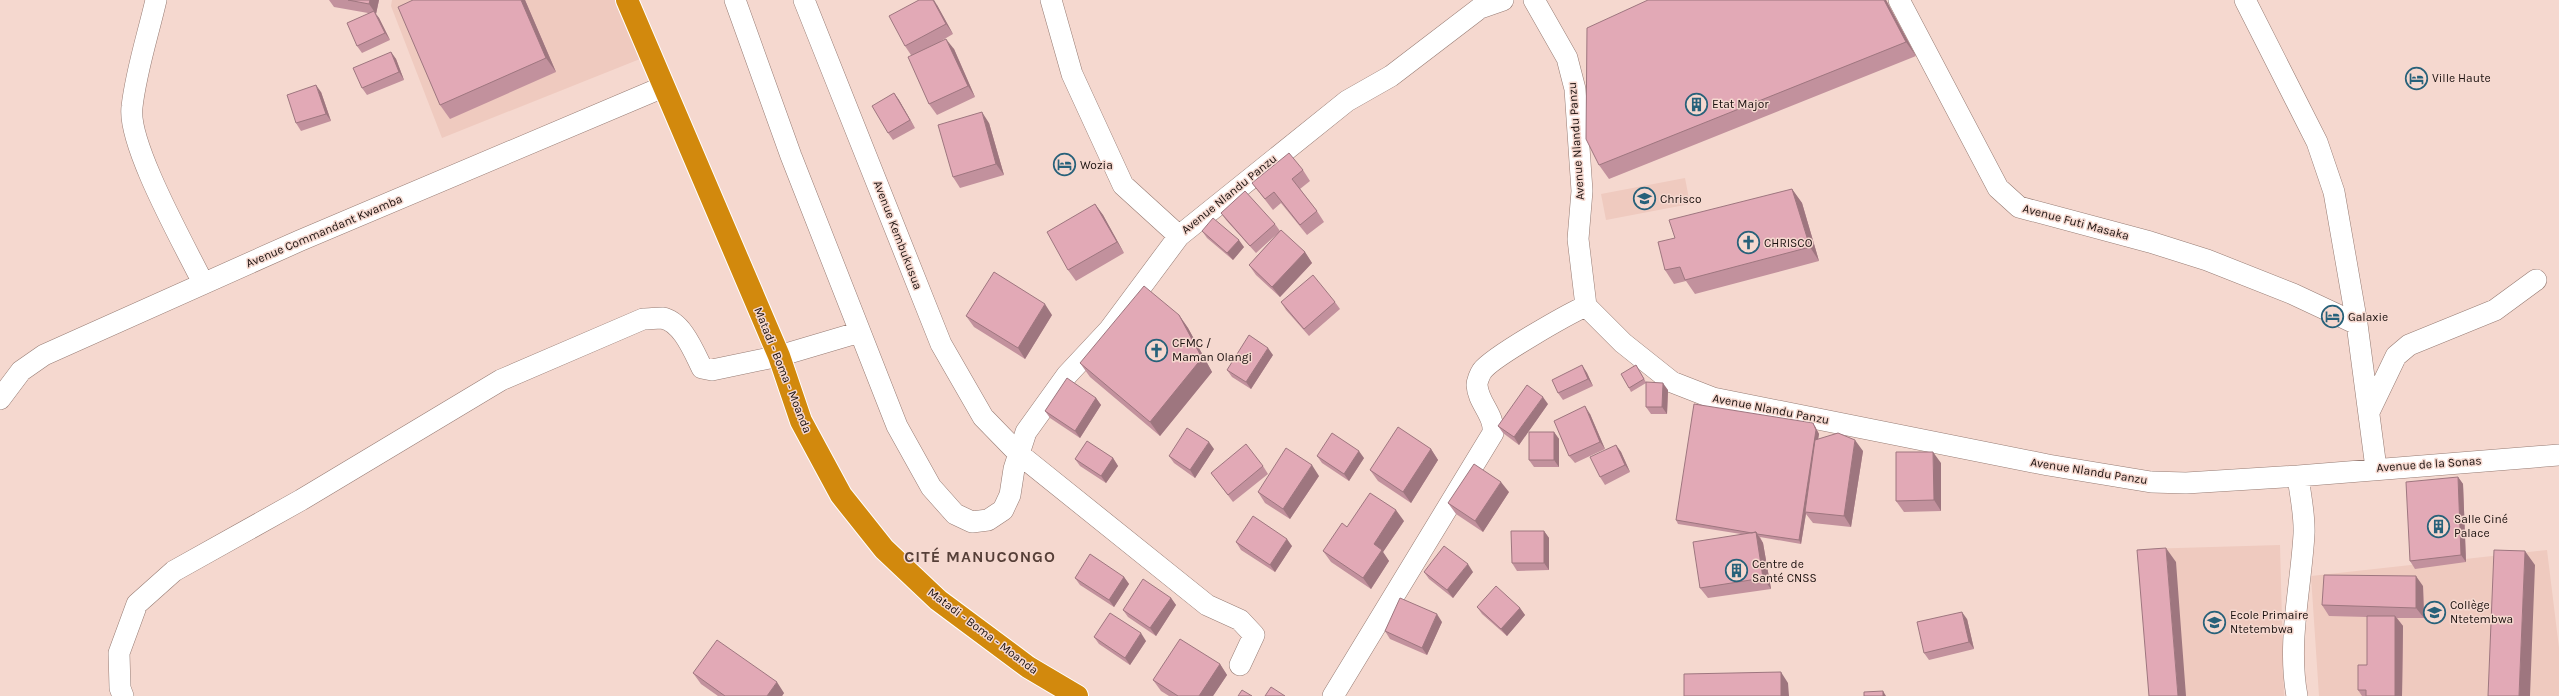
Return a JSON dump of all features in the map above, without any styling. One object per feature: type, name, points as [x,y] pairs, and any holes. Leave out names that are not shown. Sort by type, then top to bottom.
[{"type":"highway","name":"Matadi - Boma - Moanda","points":[[627,0],[779,356],[801,421],[842,495],[884,550],[938,600],[1028,667],[1077,696]]},
{"type":"street","points":[[156,0],[131,108],[132,128],[146,165],[203,283]]},
{"type":"street","name":"Avenue Nlandu Panzu","points":[[734,0],[791,156],[896,426],[932,487],[955,514],[972,522],[988,520],[1003,510],[1010,495],[1019,454],[1026,432],[1041,409],[1067,375],[1109,330],[1179,236],[1347,101],[1391,76],[1480,8],[1503,0]]},
{"type":"street","name":"Avenue Kembukusua","points":[[804,0],[941,344],[983,417],[1019,454],[1207,605],[1240,620],[1254,635],[1240,665]]},
{"type":"street","points":[[1051,0],[1072,74],[1123,185],[1179,236]]},
{"type":"street","name":"Avenue Nlandu Panzu","points":[[1534,0],[1567,58],[1575,89],[1582,191],[1578,239],[1586,306],[1623,343],[1672,382],[1713,398],[2048,465],[2151,482],[2186,483],[2298,476]]},
{"type":"street","name":"Avenue Futi Masaka","points":[[1899,0],[1998,188],[2019,207],[2150,242],[2207,260],[2293,294],[2357,324]]},
{"type":"street","points":[[2245,0],[2317,142],[2334,192],[2357,324],[2370,410],[2376,468]]},
{"type":"street","name":"Avenue Commandant Kwamba","points":[[0,399],[21,371],[44,355],[203,283],[663,87]]},
{"type":"street","points":[[2370,410],[2396,356],[2409,345],[2494,310],[2536,280]]},
{"type":"street","points":[[1333,696],[1493,433],[1494,424],[1480,399],[1477,384],[1482,370],[1496,359],[1571,312],[1586,306]]},
{"type":"street","points":[[123,696],[120,688],[119,653],[137,604],[174,571],[301,500],[501,380],[643,319],[664,318],[676,326],[692,346],[702,368],[712,370],[779,356],[860,332]]},
{"type":"street","name":"Avenue de la Sonas","points":[[2298,476],[2376,468],[2559,455]]},
{"type":"street","points":[[2297,696],[2294,681],[2294,612],[2304,532],[2298,476]]},
{"type":"shaded area","points":[[392,0],[618,0],[640,59],[442,138],[391,6]]},
{"type":"shaded area","name":"Chrisco","points":[[1685,178],[1690,204],[1606,220],[1601,194]]},
{"type":"shaded area","name":"Ecole Primaire Ntetembwa","points":[[2280,545],[2284,696],[2148,696],[2144,549]]},
{"type":"shaded area","name":"Collège Ntetembwa","points":[[2547,550],[2559,648],[2559,696],[2319,696],[2311,576]]},
{"type":"building","points":[[348,0],[370,0],[369,4]]},
{"type":"building","points":[[413,0],[521,0],[546,58],[440,105],[398,7]]},
{"type":"building","points":[[919,0],[933,0],[946,24],[905,46],[889,16]]},
{"type":"building","name":"Etat Major","points":[[1648,0],[1884,0],[1906,42],[1599,165],[1586,139],[1587,28]]},
{"type":"building","points":[[374,11],[385,33],[357,46],[347,23]]},
{"type":"building","points":[[946,39],[968,86],[929,104],[908,57]]},
{"type":"building","points":[[391,52],[399,72],[362,88],[353,68]]},
{"type":"building","points":[[316,85],[326,114],[296,123],[287,95]]},
{"type":"building","points":[[894,93],[910,120],[888,133],[872,106]]},
{"type":"building","points":[[982,112],[996,164],[953,177],[938,125]]},
{"type":"building","points":[[1289,153],[1303,170],[1292,179],[1317,211],[1300,225],[1274,192],[1265,199],[1252,183]]},
{"type":"building","name":"CHRISCO","points":[[1792,189],[1810,247],[1685,280],[1680,267],[1665,270],[1658,242],[1675,238],[1669,220]]},
{"type":"building","points":[[1245,191],[1275,224],[1250,246],[1221,213]]},
{"type":"building","points":[[1095,204],[1117,242],[1068,270],[1047,232]]},
{"type":"building","points":[[1213,218],[1239,240],[1227,253],[1202,231]]},
{"type":"building","points":[[1281,230],[1305,252],[1272,287],[1249,265]]},
{"type":"building","points":[[994,272],[1045,304],[1018,348],[966,316]]},
{"type":"building","points":[[1313,275],[1335,302],[1304,329],[1281,302]]},
{"type":"building","name":"CFMC / Maman Olangi","points":[[1144,286],[1179,315],[1202,358],[1150,422],[1080,363]]},
{"type":"building","points":[[1249,335],[1268,348],[1246,382],[1227,370]]},
{"type":"building","points":[[1582,365],[1588,379],[1558,393],[1552,380]]},
{"type":"building","points":[[1636,365],[1644,379],[1629,388],[1621,374]]},
{"type":"building","points":[[1067,378],[1096,398],[1075,431],[1045,411]]},
{"type":"building","points":[[1646,382],[1663,383],[1662,407],[1646,407]]},
{"type":"building","points":[[1527,385],[1543,397],[1514,437],[1498,426]]},
{"type":"building","points":[[1694,404],[1813,423],[1816,430],[1799,540],[1676,520]]},
{"type":"building","points":[[1585,406],[1600,442],[1569,456],[1554,421]]},
{"type":"building","points":[[1398,427],[1431,449],[1403,492],[1370,470]]},
{"type":"building","points":[[1187,428],[1209,442],[1190,470],[1169,456]]},
{"type":"building","points":[[1529,432],[1554,432],[1554,460],[1529,460]]},
{"type":"building","points":[[1332,433],[1359,451],[1344,474],[1317,456]]},
{"type":"building","points":[[1838,433],[1855,440],[1844,516],[1805,512],[1815,440]]},
{"type":"building","points":[[1087,441],[1113,458],[1101,476],[1075,459]]},
{"type":"building","points":[[1246,444],[1263,466],[1228,495],[1211,473]]},
{"type":"building","points":[[1616,445],[1625,465],[1600,477],[1590,457]]},
{"type":"building","points":[[1286,448],[1312,465],[1283,509],[1258,492]]},
{"type":"building","points":[[1896,452],[1933,452],[1934,500],[1896,501]]},
{"type":"building","points":[[1474,464],[1501,482],[1475,521],[1448,503]]},
{"type":"building","name":"Salle Ciné Palace","points":[[2458,477],[2461,555],[2410,561],[2406,482]]},
{"type":"building","points":[[1370,493],[1396,510],[1374,544],[1382,550],[1363,578],[1323,551],[1342,523],[1347,527]]},
{"type":"building","points":[[1253,516],[1287,539],[1270,565],[1236,542]]},
{"type":"building","points":[[1511,531],[1544,531],[1544,563],[1512,563]]},
{"type":"building","name":"Centre de Santé CNSS","points":[[1756,532],[1763,578],[1700,588],[1693,542]]},
{"type":"building","points":[[1444,546],[1468,564],[1447,590],[1424,572]]},
{"type":"building","points":[[2166,548],[2178,696],[2149,696],[2137,550]]},
{"type":"building","points":[[2494,550],[2525,551],[2519,696],[2488,696]]},
{"type":"building","points":[[1090,554],[1124,577],[1109,600],[1075,578]]},
{"type":"building","points":[[2324,575],[2416,576],[2416,608],[2322,605]]},
{"type":"building","points":[[1143,579],[1171,598],[1150,628],[1123,610]]},
{"type":"building","points":[[1496,586],[1520,608],[1501,629],[1477,607]]},
{"type":"building","points":[[1400,598],[1437,614],[1422,648],[1385,631]]},
{"type":"building","points":[[1962,612],[1969,642],[1924,653],[1917,622]]},
{"type":"building","points":[[1110,613],[1141,633],[1125,658],[1094,637]]},
{"type":"building","points":[[2367,616],[2395,616],[2395,696],[2366,696],[2366,690],[2358,690],[2358,665],[2367,665]]},
{"type":"building","points":[[1180,639],[1220,664],[1199,696],[1178,696],[1153,680]]},
{"type":"building","points":[[717,640],[777,682],[767,696],[725,696],[693,673]]},
{"type":"building","points":[[1781,672],[1781,696],[1684,696],[1684,674]]},
{"type":"building","points":[[1271,687],[1285,696],[1265,696]]},
{"type":"building","points":[[1242,690],[1252,696],[1238,696]]},
{"type":"building","points":[[1883,691],[1883,696],[1864,696],[1864,692]]},
{"type":"place","name":"Ville Haute","points":[[2417,78]]},
{"type":"place","name":"Etat Major","points":[[1696,104]]},
{"type":"place","name":"Wozia","points":[[1065,165]]},
{"type":"place","name":"Chrisco","points":[[1645,199]]},
{"type":"place","name":"CHRISCO","points":[[1748,243]]},
{"type":"place","name":"Galaxie","points":[[2332,317]]},
{"type":"place","name":"CFMC / Maman Olangi","points":[[1156,350]]},
{"type":"place","name":"Salle Ciné Palace","points":[[2439,526]]},
{"type":"place","name":"Centre de Santé CNSS","points":[[1736,571]]},
{"type":"place","name":"Collège Ntetembwa","points":[[2434,612]]},
{"type":"place","name":"Ecole Primaire Ntetembwa","points":[[2214,622]]},
{"type":"district","name":"CITÉ MANUCONGO","points":[[980,556]]}]
